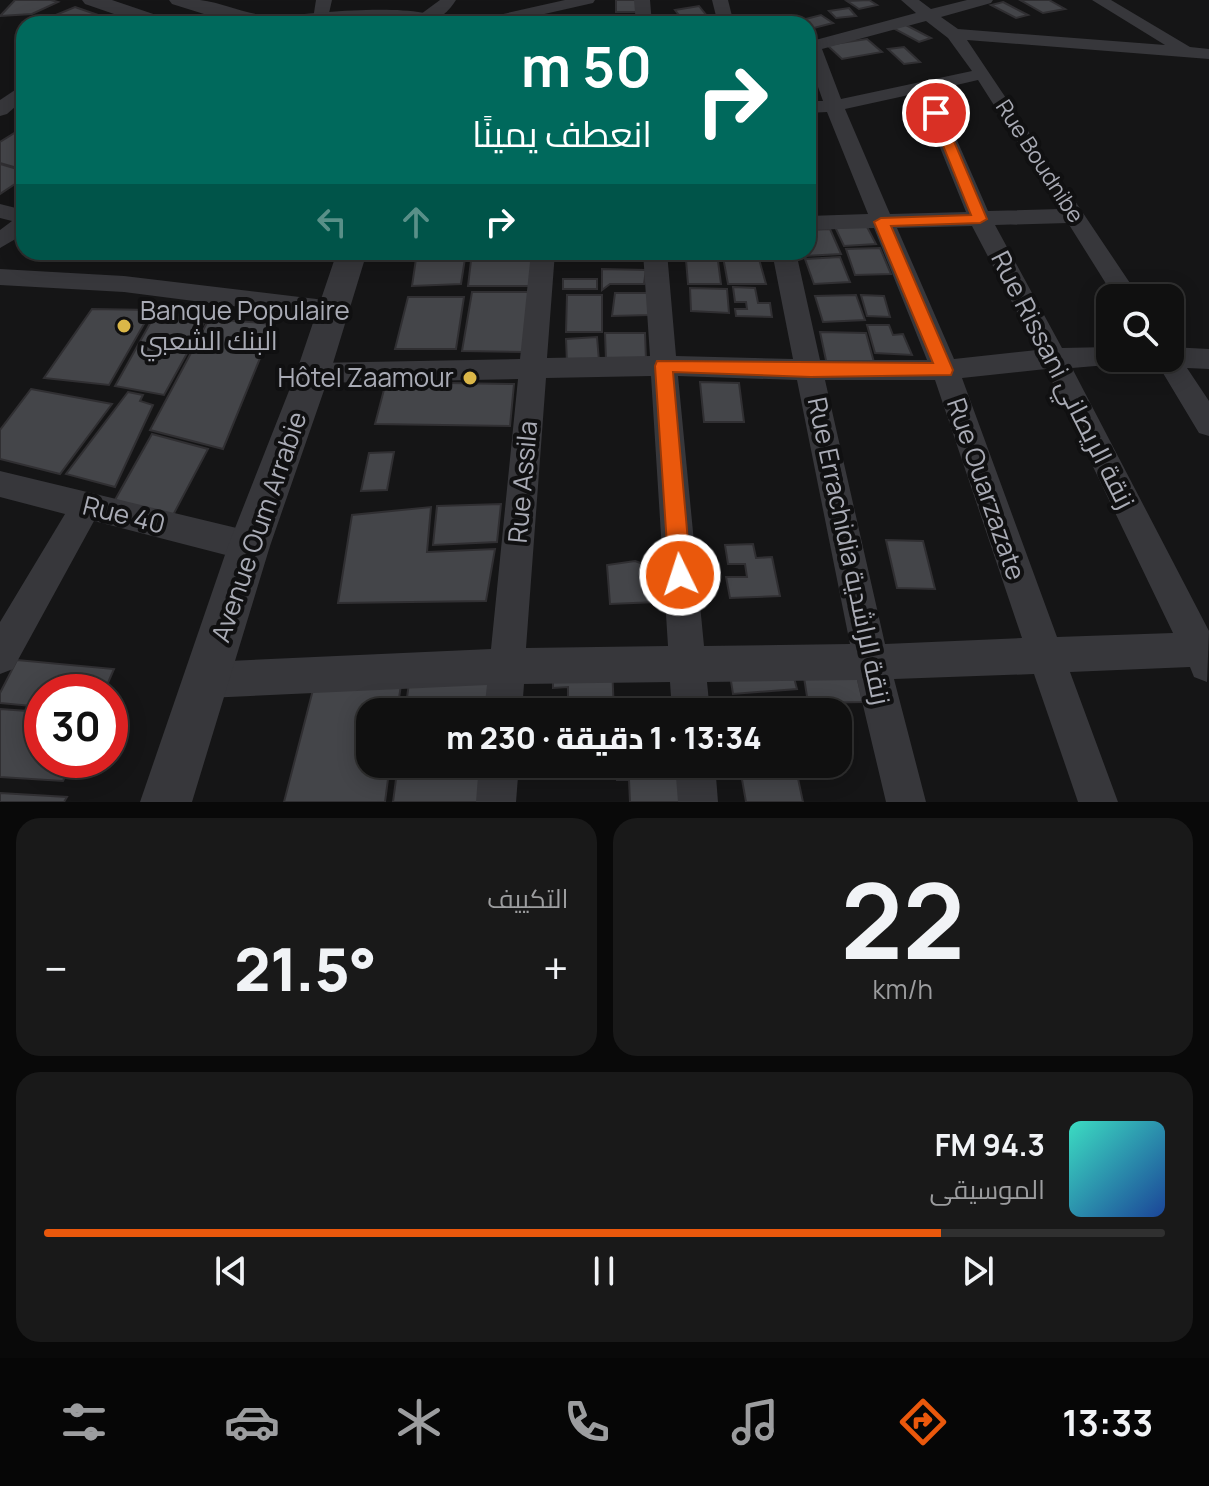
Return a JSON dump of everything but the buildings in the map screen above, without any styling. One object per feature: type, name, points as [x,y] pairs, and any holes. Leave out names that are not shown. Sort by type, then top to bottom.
[{"type":"street","points":[[92,0],[140,16]]},
{"type":"street","points":[[179,0],[232,16]]},
{"type":"street","points":[[522,16],[587,0]]},
{"type":"street","name":"Rue Boudnibe","points":[[909,0],[954,34],[1119,284]]},
{"type":"street","points":[[816,44],[985,0]]},
{"type":"street","points":[[1100,0],[1190,52]]},
{"type":"street","points":[[298,16],[322,9],[407,16]]},
{"type":"street","points":[[954,34],[1209,54]]},
{"type":"street","points":[[821,106],[983,74]]},
{"type":"street","name":"Rue Ouarzazate","points":[[816,79],[821,106],[881,222],[945,370],[1098,802]]},
{"type":"street","name":"Rue Rissani زنقة الريصاني","points":[[925,87],[980,219],[1205,656]]},
{"type":"street","points":[[0,110],[16,97]]},
{"type":"street","points":[[816,223],[1075,216]]},
{"type":"street","points":[[0,241],[16,227]]},
{"type":"street","name":"Avenue Oum Arrabie","points":[[166,802],[249,546],[313,373],[349,260]]},
{"type":"street","name":"Rue Assila","points":[[504,698],[542,260]]},
{"type":"street","points":[[656,260],[690,698]]},
{"type":"street","name":"Rue Errachidia زنقة الراشدية","points":[[786,260],[871,662],[906,802]]},
{"type":"street","points":[[0,277],[124,284],[333,310]]},
{"type":"street","points":[[313,373],[664,366],[945,370],[1054,358],[1096,357]]},
{"type":"street","points":[[1184,358],[1209,359]]},
{"type":"street","points":[[1177,372],[1209,425]]},
{"type":"street","name":"Rue 40","points":[[0,484],[249,546]]},
{"type":"street","points":[[0,656],[86,506]]},
{"type":"street","points":[[207,680],[506,666],[871,662],[1044,654],[1205,656]]},
{"type":"street","points":[[496,802],[498,778]]},
{"type":"street","points":[[696,778],[698,802]]},
{"type":"place","name":"Banque Populaire البنك الشعبي","points":[[124,326]]},
{"type":"place","name":"Hôtel Zaamour","points":[[470,378]]},
{"type":"route","points":[[680,575],[664,366],[945,370],[881,222],[980,219],[936,113]]}]
